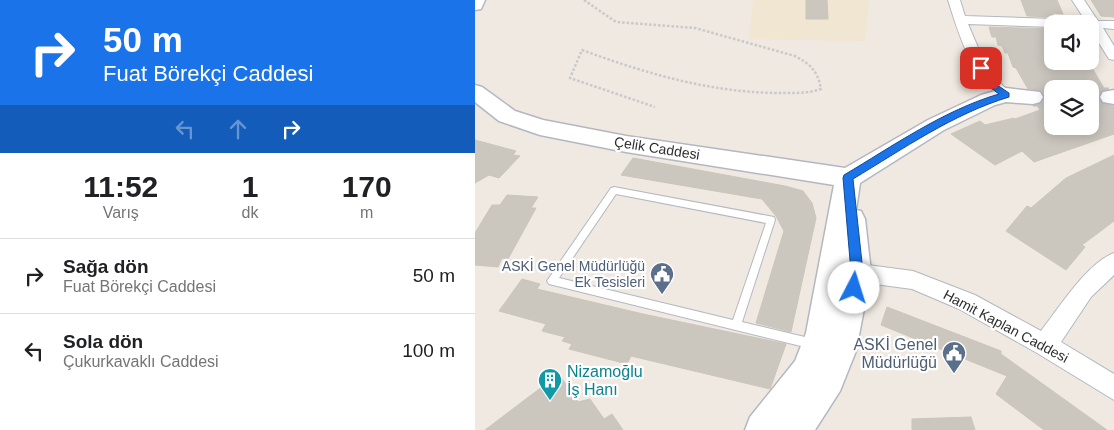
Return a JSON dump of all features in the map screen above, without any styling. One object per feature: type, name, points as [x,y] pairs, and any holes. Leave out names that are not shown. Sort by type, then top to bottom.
[{"type":"street","points":[[475,5],[477,0]]},
{"type":"street","points":[[954,0],[971,51],[991,84],[1006,95]]},
{"type":"street","points":[[1078,0],[1088,15]]},
{"type":"street","points":[[961,20],[1044,22]]},
{"type":"street","points":[[1099,24],[1114,25]]},
{"type":"street","points":[[1099,32],[1114,56]]},
{"type":"street","points":[[793,430],[828,379],[841,351],[848,178],[936,125],[989,100],[1006,95],[1033,97]]},
{"type":"street","name":"Çelik Caddesi","points":[[478,98],[507,116],[540,126],[626,144],[848,178]]},
{"type":"street","points":[[1045,345],[1085,290],[1114,262]]},
{"type":"street","points":[[763,430],[808,372],[845,271]]},
{"type":"street","name":"Hamit Kaplan Caddesi","points":[[845,271],[913,280],[967,302],[1045,345],[1114,388]]},
{"type":"lane","points":[[736,325],[771,220],[614,190],[551,282],[818,345]]},
{"type":"path","points":[[584,0],[616,22],[695,28],[795,56],[810,64],[819,76],[821,89],[813,92],[728,90],[697,85],[632,68],[582,50],[570,78],[655,107]]},
{"type":"shaded area","points":[[753,0],[869,0],[865,41],[749,39]]},
{"type":"building","points":[[806,0],[827,0],[828,19],[806,19]]},
{"type":"building","points":[[1021,0],[1057,0],[1063,14],[1053,13],[1053,15],[1044,15],[1044,17],[1027,16]]},
{"type":"building","points":[[1091,0],[1114,0],[1114,17],[1101,16]]},
{"type":"building","points":[[989,27],[1044,29],[1044,70],[1093,70],[1105,90],[1101,91],[1099,96],[1099,80],[1044,80],[1044,96],[1040,90],[1028,89],[1016,68],[1013,67],[1008,53],[1005,53],[1002,46],[998,45],[996,37],[992,37]]},
{"type":"building","points":[[1099,99],[1103,104],[1114,106],[1114,134],[1034,162],[1022,151],[995,165],[951,134],[980,121],[985,125],[1015,119],[1040,110],[1037,105],[1044,100],[1044,135],[1099,135]]},
{"type":"building","points":[[475,140],[516,151],[513,155],[520,156],[499,178],[489,175],[475,183]]},
{"type":"building","points":[[1114,155],[1114,221],[1082,245],[1085,247],[1066,270],[1006,231],[1027,206],[1031,208],[1066,178]]},
{"type":"building","points":[[633,158],[803,191],[812,203],[816,218],[791,332],[756,323],[784,231],[776,216],[762,199],[621,175]]},
{"type":"building","points":[[507,195],[538,197],[531,208],[536,208],[508,259],[502,258],[498,267],[475,265],[475,233],[492,205],[500,205]]},
{"type":"building","points":[[522,279],[540,284],[537,289],[643,314],[786,344],[770,389],[631,356],[627,364],[569,349],[572,344],[562,341],[565,337],[542,331],[546,324],[499,311]]},
{"type":"building","points":[[887,307],[1001,351],[1001,354],[1107,430],[1044,430],[996,394],[1007,376],[881,325]]},
{"type":"building","name":"Nizamoğlu İş Hanı","points":[[559,374],[578,402],[590,399],[604,419],[612,414],[623,430],[485,430]]},
{"type":"building","points":[[971,417],[975,430],[912,430],[912,419]]},
{"type":"tunnel","points":[[1033,97],[1044,97]]},
{"type":"tunnel","points":[[1099,97],[1110,97]]},
{"type":"place","name":"ASKİ Genel Müdürlüğü Ek Tesisleri","points":[[662,295]]},
{"type":"place","name":"ASKİ Genel Müdürlüğü","points":[[954,374]]},
{"type":"place","name":"Nizamoğlu İş Hanı","points":[[550,401]]},
{"type":"route","points":[[854,288],[857,272],[848,178],[936,125],[989,100],[1006,95],[991,84],[981,68]]}]
